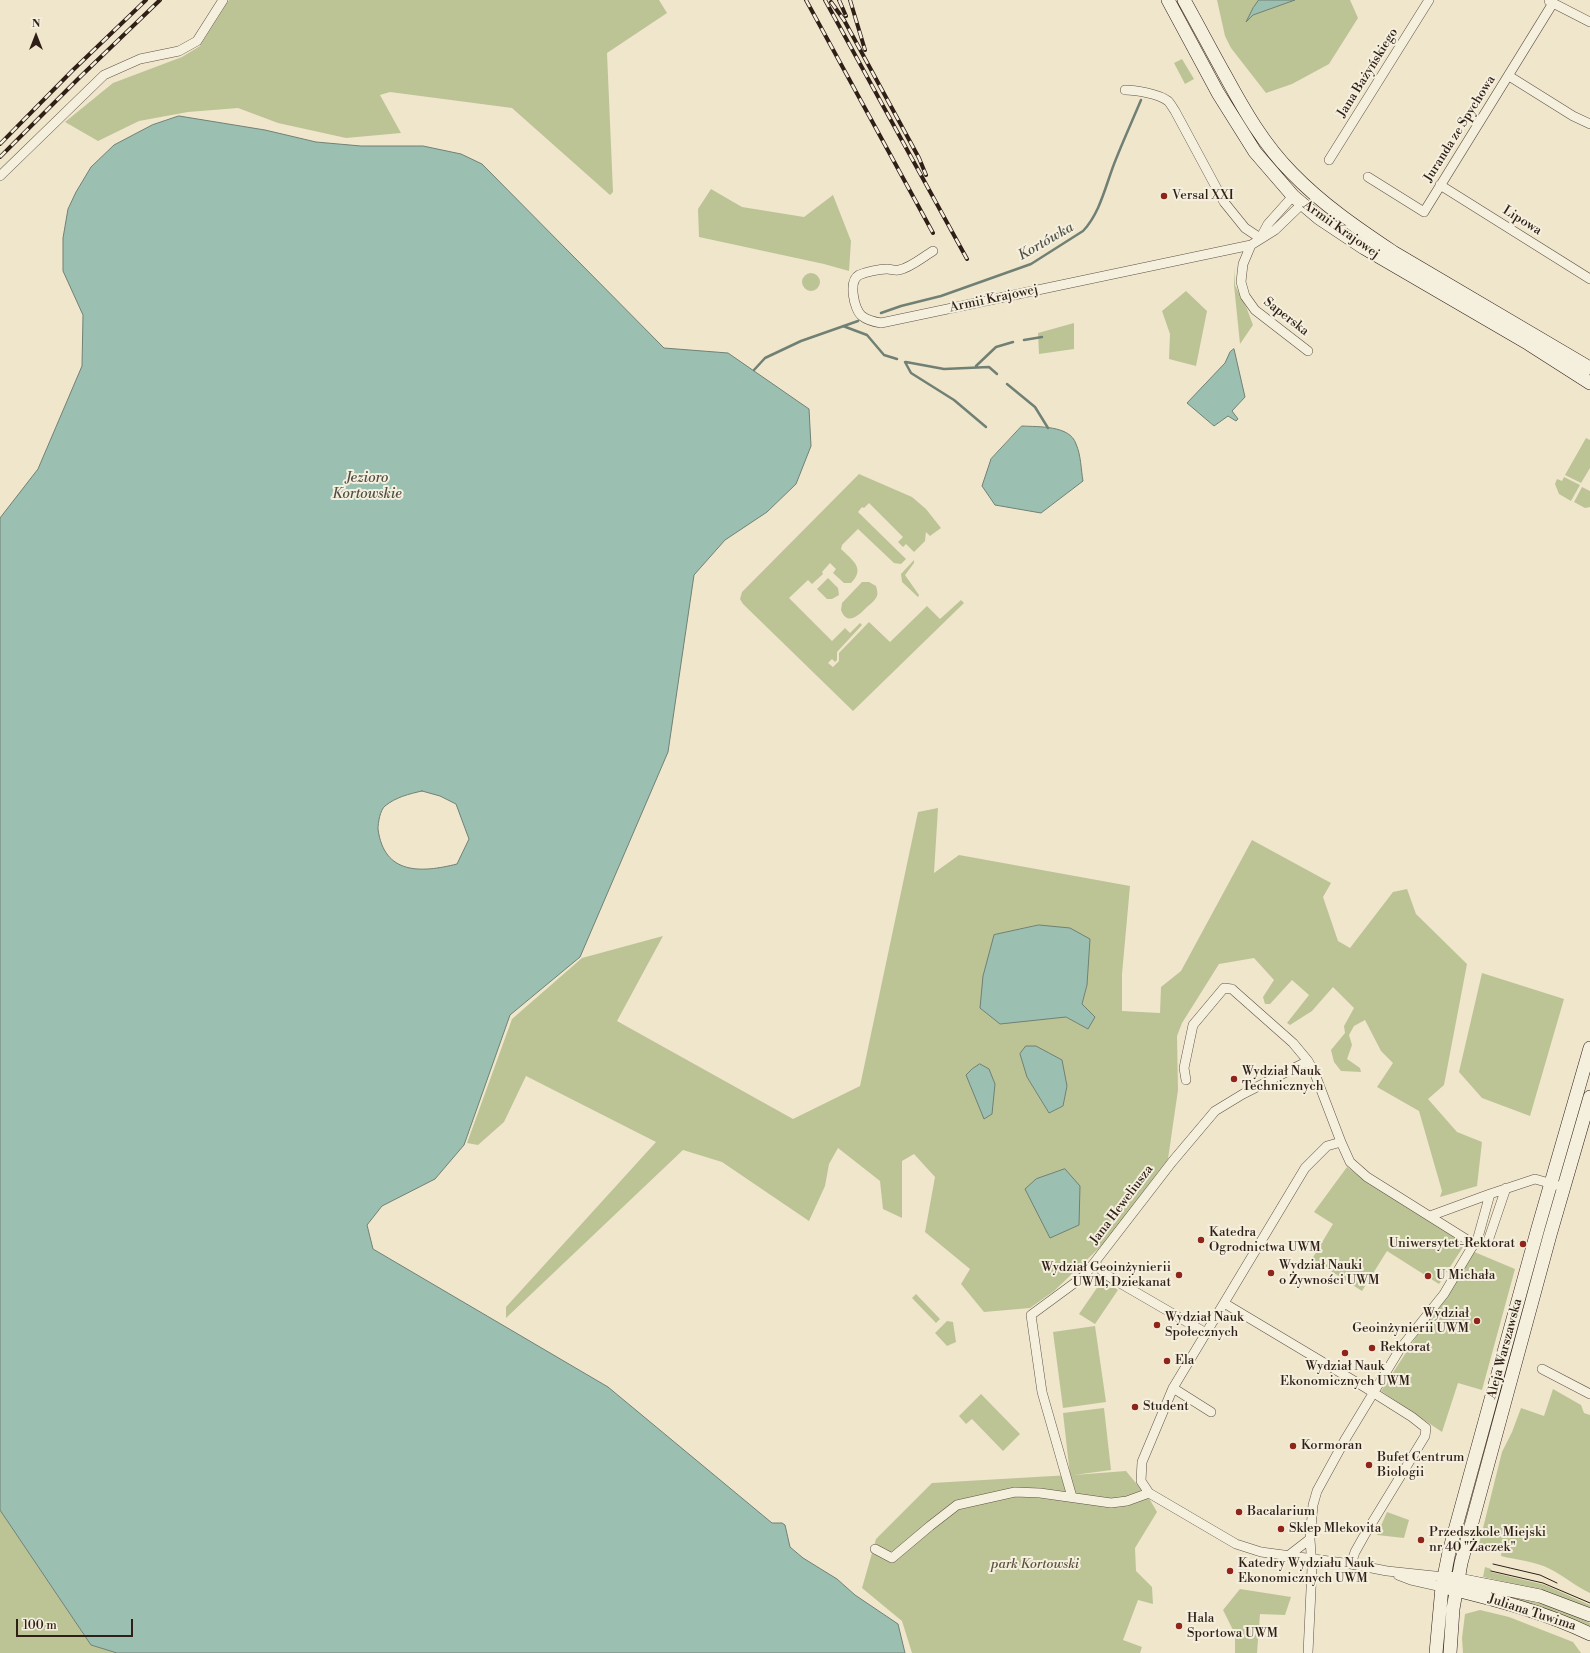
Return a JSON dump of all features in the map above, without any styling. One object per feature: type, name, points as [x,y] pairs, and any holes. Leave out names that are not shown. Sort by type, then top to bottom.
[{"type":"main road","name":"Armii Krajowej","points":[[1168,0],[1218,93],[1255,152],[1298,200],[1319,218],[1364,248],[1529,344],[1590,383]]},
{"type":"main road","name":"Armii Krajowej","points":[[1184,0],[1253,123],[1279,159],[1308,190],[1332,210],[1393,252],[1590,368]]},
{"type":"main road","points":[[1298,200],[1308,190]]},
{"type":"main road","name":"Aleja Warszawska","points":[[1436,1653],[1443,1582],[1449,1552],[1590,1048]]},
{"type":"main road","name":"Aleja Warszawska","points":[[1450,1653],[1460,1566],[1590,1097]]},
{"type":"main road","name":"Juliana Tuwima","points":[[1460,1566],[1473,1589],[1571,1625],[1590,1634]]},
{"type":"main road","name":"Juliana Tuwima","points":[[1443,1582],[1456,1591],[1473,1589],[1540,1596],[1590,1615]]},
{"type":"street","points":[[0,176],[104,75],[140,59],[179,51],[197,41],[223,0]]},
{"type":"street","name":"Jana Bażyńskiego","points":[[1329,160],[1429,0]]},
{"type":"street","points":[[1550,2],[1590,22]]},
{"type":"street","name":"Juranda ze Spychowa","points":[[1368,177],[1424,212],[1509,76],[1550,2]]},
{"type":"street","points":[[1509,76],[1573,116],[1590,124]]},
{"type":"street","points":[[1125,90],[1135,90],[1167,101],[1175,111],[1224,202],[1245,228],[1260,238]]},
{"type":"street","name":"Lipowa","points":[[1440,185],[1590,279]]},
{"type":"street","name":"Saperska","points":[[1298,200],[1268,224],[1260,238],[1251,246],[1243,264],[1241,277],[1242,287],[1248,301],[1260,314],[1308,351]]},
{"type":"street","name":"Armii Krajowej","points":[[933,250],[897,271],[886,269],[859,275],[853,280],[852,286],[858,312],[862,316],[875,322],[882,323],[1251,246]]},
{"type":"street","points":[[1186,1080],[1184,1068],[1193,1026],[1228,984],[1293,1043],[1308,1061],[1316,1074],[1350,1162],[1366,1177],[1475,1244],[1487,1244],[1506,1188]]},
{"type":"street","name":"Jana Heweliusza","points":[[1072,1497],[1042,1392],[1031,1315],[1084,1276],[1172,1162],[1215,1111],[1243,1094],[1308,1061]]},
{"type":"street","points":[[1341,1142],[1327,1146],[1305,1168],[1270,1224],[1173,1388],[1142,1462],[1141,1482],[1149,1493],[1236,1544],[1261,1552],[1351,1564],[1387,1571],[1411,1580],[1443,1582]]},
{"type":"street","points":[[1430,1216],[1535,1179],[1564,1187]]},
{"type":"street","points":[[1308,1653],[1312,1559],[1310,1539],[1313,1504],[1317,1491],[1346,1438],[1400,1349],[1444,1294],[1475,1244],[1490,1194]]},
{"type":"street","points":[[1095,1263],[1104,1273],[1113,1279],[1206,1333]]},
{"type":"street","points":[[1224,1303],[1412,1417],[1426,1428],[1425,1436],[1364,1536],[1355,1552],[1351,1564]]},
{"type":"street","points":[[1542,1369],[1590,1394]]},
{"type":"street","points":[[1173,1388],[1211,1412]]},
{"type":"street","points":[[875,1548],[892,1558],[958,1505],[1015,1492],[1040,1492],[1111,1504],[1127,1501],[1149,1493]]},
{"type":"street","points":[[1288,1556],[1310,1539]]},
{"type":"green space","points":[[229,0],[659,0],[667,13],[607,53],[613,192],[610,195],[512,108],[390,92],[380,95],[401,133],[346,138],[278,123],[238,108],[188,112],[139,121],[98,141],[65,122],[113,83],[182,57],[200,46]]},
{"type":"green space","points":[[1217,0],[1350,0],[1358,18],[1329,64],[1292,84],[1266,93],[1231,48],[1225,36]]},
{"type":"green space","points":[[1182,59],[1194,79],[1185,84],[1174,63]]},
{"type":"green space","points":[[711,189],[742,207],[804,217],[833,195],[851,241],[849,271],[824,264],[699,237],[698,209]]},
{"type":"green space","points":[[1235,268],[1235,285],[1253,325],[1240,344],[1234,285]]},
{"type":"green space","points":[[811,273],[817,276],[820,282],[817,288],[811,291],[805,288],[802,282],[805,276]]},
{"type":"green space","points":[[1186,291],[1207,311],[1196,366],[1169,359],[1170,334],[1162,311]]},
{"type":"green space","points":[[1074,323],[1074,349],[1039,354],[1038,333]]},
{"type":"green space","points":[[1586,438],[1590,440],[1590,468],[1581,483],[1565,475]]},
{"type":"green space","points":[[859,474],[912,497],[926,509],[941,528],[930,536],[926,532],[925,541],[914,552],[906,544],[903,547],[898,542],[903,537],[869,503],[864,508],[862,507],[858,512],[906,559],[901,564],[894,563],[858,529],[842,545],[841,549],[856,564],[857,573],[851,583],[844,583],[833,573],[836,569],[830,563],[822,572],[823,574],[812,584],[808,580],[789,598],[832,641],[845,628],[850,633],[860,623],[862,625],[837,652],[837,660],[835,662],[832,659],[828,663],[833,667],[839,661],[839,653],[869,622],[890,642],[927,606],[940,619],[961,600],[964,603],[853,711],[743,604],[740,599],[742,592]]},
{"type":"green space","points":[[1564,477],[1580,485],[1571,501],[1559,494],[1555,484],[1557,479],[1562,481]]},
{"type":"green space","points":[[1582,487],[1590,491],[1590,507],[1585,508],[1574,502]]},
{"type":"green space","points":[[914,560],[914,563],[905,575],[919,595],[918,597],[902,582],[901,574]]},
{"type":"green space","points":[[828,578],[838,588],[839,595],[832,599],[827,599],[817,589]]},
{"type":"green space","points":[[862,582],[869,582],[876,586],[877,596],[875,600],[860,614],[853,618],[846,618],[841,610],[842,603]]},
{"type":"green space","points":[[938,808],[934,873],[959,855],[1130,886],[1122,974],[1122,1011],[1160,1013],[1161,987],[1181,971],[1252,840],[1331,883],[1323,897],[1338,941],[1350,948],[1393,892],[1407,889],[1416,914],[1467,964],[1444,1085],[1428,1099],[1457,1132],[1482,1142],[1477,1186],[1440,1197],[1442,1191],[1419,1111],[1377,1087],[1393,1063],[1381,1051],[1365,1020],[1354,1026],[1349,1035],[1352,1045],[1347,1059],[1360,1068],[1361,1072],[1341,1071],[1334,1062],[1331,1050],[1345,1033],[1344,1026],[1354,1008],[1333,987],[1312,1011],[1290,1025],[1287,1023],[1309,995],[1292,980],[1270,1004],[1265,1004],[1263,997],[1274,980],[1254,958],[1219,964],[1182,1023],[1177,1036],[1178,1090],[1168,1159],[1128,1212],[1116,1232],[1054,1291],[1030,1308],[984,1312],[961,1284],[970,1269],[925,1232],[935,1177],[914,1154],[902,1161],[902,1218],[883,1209],[880,1181],[838,1148],[829,1164],[825,1186],[809,1221],[722,1162],[683,1150],[506,1318],[506,1307],[656,1142],[526,1076],[504,1122],[478,1145],[467,1143],[512,1019],[582,958],[663,936],[617,1021],[793,1119],[860,1086],[918,812]],"holes":[[[1039,925],[1087,985],[1082,1004],[1088,1029],[1066,1017],[1018,930]],[[1027,1077],[1067,1086],[1063,1106],[1049,1113]]]},
{"type":"green space","points":[[1482,973],[1564,999],[1530,1116],[1482,1098],[1459,1072]]},
{"type":"green space","points":[[1347,1167],[1363,1179],[1465,1244],[1439,1284],[1387,1251],[1362,1291],[1312,1259],[1333,1224],[1314,1212]]},
{"type":"green space","points":[[1472,1251],[1515,1269],[1482,1390],[1458,1383],[1442,1432],[1381,1391]]},
{"type":"green space","points":[[1103,1279],[1118,1290],[1095,1324],[1079,1314]]},
{"type":"green space","points":[[916,1294],[940,1319],[936,1323],[912,1298]]},
{"type":"green space","points":[[947,1321],[953,1322],[956,1342],[947,1346],[935,1333]]},
{"type":"green space","points":[[1095,1326],[1106,1402],[1063,1408],[1053,1332]]},
{"type":"green space","points":[[1553,1389],[1581,1405],[1584,1413],[1590,1415],[1590,1593],[1544,1566],[1501,1556],[1502,1548],[1492,1546],[1490,1553],[1479,1550],[1478,1548],[1502,1452],[1512,1432],[1521,1408],[1544,1416]]},
{"type":"green space","points":[[981,1394],[1020,1434],[1003,1451],[972,1419],[966,1424],[959,1416]]},
{"type":"green space","name":"park Kortowski","points":[[1104,1408],[1111,1470],[1074,1475],[1126,1471],[1150,1500],[1157,1512],[1135,1548],[1136,1571],[1152,1587],[1153,1604],[1138,1600],[1123,1640],[1142,1647],[1140,1653],[912,1653],[902,1621],[862,1588],[876,1539],[932,1483],[1070,1475],[1063,1413]]},
{"type":"green space","points":[[0,1510],[91,1645],[117,1653],[0,1653]]},
{"type":"green space","points":[[1387,1512],[1409,1520],[1404,1538],[1377,1535]]},
{"type":"green space","points":[[1485,1567],[1491,1569],[1491,1572],[1545,1585],[1590,1605],[1590,1608],[1549,1592],[1483,1577]]},
{"type":"green space","points":[[1240,1589],[1291,1597],[1285,1615],[1260,1614],[1257,1653],[1235,1653],[1235,1634],[1223,1610]]},
{"type":"green space","points":[[1498,1594],[1534,1602],[1568,1613],[1590,1623],[1590,1630]]},
{"type":"green space","points":[[1480,1610],[1509,1617],[1573,1642],[1581,1653],[1463,1653],[1462,1638],[1465,1614]]},
{"type":"water","points":[[1259,0],[1295,0],[1253,15],[1246,22]]},
{"type":"water","name":"Jezioro Kortowskie","points":[[179,116],[265,130],[316,142],[361,146],[423,146],[461,154],[482,164],[664,348],[728,353],[809,409],[811,446],[796,484],[767,512],[725,540],[694,575],[668,752],[580,957],[510,1015],[464,1145],[435,1179],[382,1206],[367,1225],[373,1249],[608,1387],[772,1523],[782,1523],[785,1525],[790,1547],[803,1558],[837,1579],[855,1595],[898,1624],[905,1653],[117,1653],[91,1645],[0,1510],[0,518],[38,469],[82,366],[83,315],[63,271],[63,238],[68,209],[91,167],[114,145],[152,125]],"holes":[[[422,791],[440,796],[456,804],[469,839],[457,864],[430,869],[418,869],[406,867],[396,863],[388,855],[382,844],[378,829],[378,823],[383,808],[398,798]]]},
{"type":"water","points":[[1234,349],[1245,397],[1232,411],[1238,419],[1236,421],[1228,416],[1214,426],[1187,403],[1225,363],[1230,352]]},
{"type":"water","points":[[1022,426],[1053,428],[1067,433],[1073,438],[1076,444],[1081,462],[1083,481],[1041,513],[995,505],[982,486],[991,459]]},
{"type":"water","points":[[1039,925],[1070,928],[1090,939],[1087,985],[1082,1004],[1095,1017],[1088,1029],[1066,1017],[1000,1024],[980,1008],[983,976],[994,935]]},
{"type":"water","points":[[1026,1046],[1036,1046],[1062,1060],[1067,1086],[1063,1106],[1049,1113],[1027,1077],[1020,1054]]},
{"type":"water","points":[[980,1064],[989,1069],[995,1084],[992,1114],[984,1119],[966,1075]]},
{"type":"water","points":[[1065,1169],[1080,1186],[1079,1225],[1050,1238],[1025,1189],[1036,1179]]},
{"type":"waterway","name":"Kortówka","points":[[881,313],[901,306],[941,296],[1031,264],[1083,231],[1099,206],[1116,159],[1141,100]]},
{"type":"waterway","name":"Kortówka","points":[[754,370],[765,358],[801,341],[858,321]]},
{"type":"waterway","points":[[843,326],[867,335],[884,355],[897,359]]},
{"type":"waterway","points":[[1024,340],[1042,337]]},
{"type":"waterway","points":[[976,366],[996,347],[1013,342]]},
{"type":"waterway","points":[[905,362],[911,373],[954,400],[986,427]]},
{"type":"waterway","points":[[906,362],[944,369],[989,367],[997,374]]},
{"type":"waterway","points":[[1007,384],[1035,407],[1048,428]]},
{"type":"tram line","points":[[1493,1564],[1540,1575],[1557,1583]]},
{"type":"tram line","points":[[1491,1571],[1543,1583],[1590,1603]]},
{"type":"railway","points":[[0,144],[73,70],[146,0]]},
{"type":"railway","points":[[0,157],[160,0]]},
{"type":"railway","points":[[806,0],[933,233]]},
{"type":"railway","points":[[825,0],[967,259]]},
{"type":"railway","points":[[839,0],[846,16]]},
{"type":"railway","points":[[850,0],[865,50]]},
{"type":"railway","points":[[831,2],[844,20],[919,158],[926,175]]},
{"type":"place","name":"Versal XXI","points":[[1164,196]]},
{"type":"place","name":"Wydział Nauk Technicznych","points":[[1234,1079]]},
{"type":"place","name":"Katedra Ogrodnictwa UWM","points":[[1201,1240]]},
{"type":"place","name":"Uniwersytet-Rektorat","points":[[1523,1244]]},
{"type":"place","name":"Wydział Nauki o Żywności UWM","points":[[1271,1273]]},
{"type":"place","name":"Wydział Geoinżynierii UWM, Dziekanat","points":[[1179,1275]]},
{"type":"place","name":"U Michała","points":[[1428,1276]]},
{"type":"place","name":"Wydział Geoinżynierii UWM","points":[[1477,1321]]},
{"type":"place","name":"Wydział Nauk Społecznych","points":[[1157,1325]]},
{"type":"place","name":"Rektorat","points":[[1372,1348]]},
{"type":"place","name":"Wydział Nauk Ekonomicznych UWM","points":[[1345,1353]]},
{"type":"place","name":"Ela","points":[[1167,1361]]},
{"type":"place","name":"Student","points":[[1135,1407]]},
{"type":"place","name":"Kormoran","points":[[1293,1446]]},
{"type":"place","name":"Bufet Centrum Biologii","points":[[1369,1465]]},
{"type":"place","name":"Bacalarium","points":[[1239,1512]]},
{"type":"place","name":"Sklep Mlekovita","points":[[1281,1529]]},
{"type":"place","name":"Przedszkole Miejski nr 40 \"Żaczek\"","points":[[1421,1540]]},
{"type":"place","name":"Katedry Wydziału Nauk Ekonomicznych UWM","points":[[1230,1571]]},
{"type":"place","name":"Hala Sportowa UWM","points":[[1179,1626]]}]
